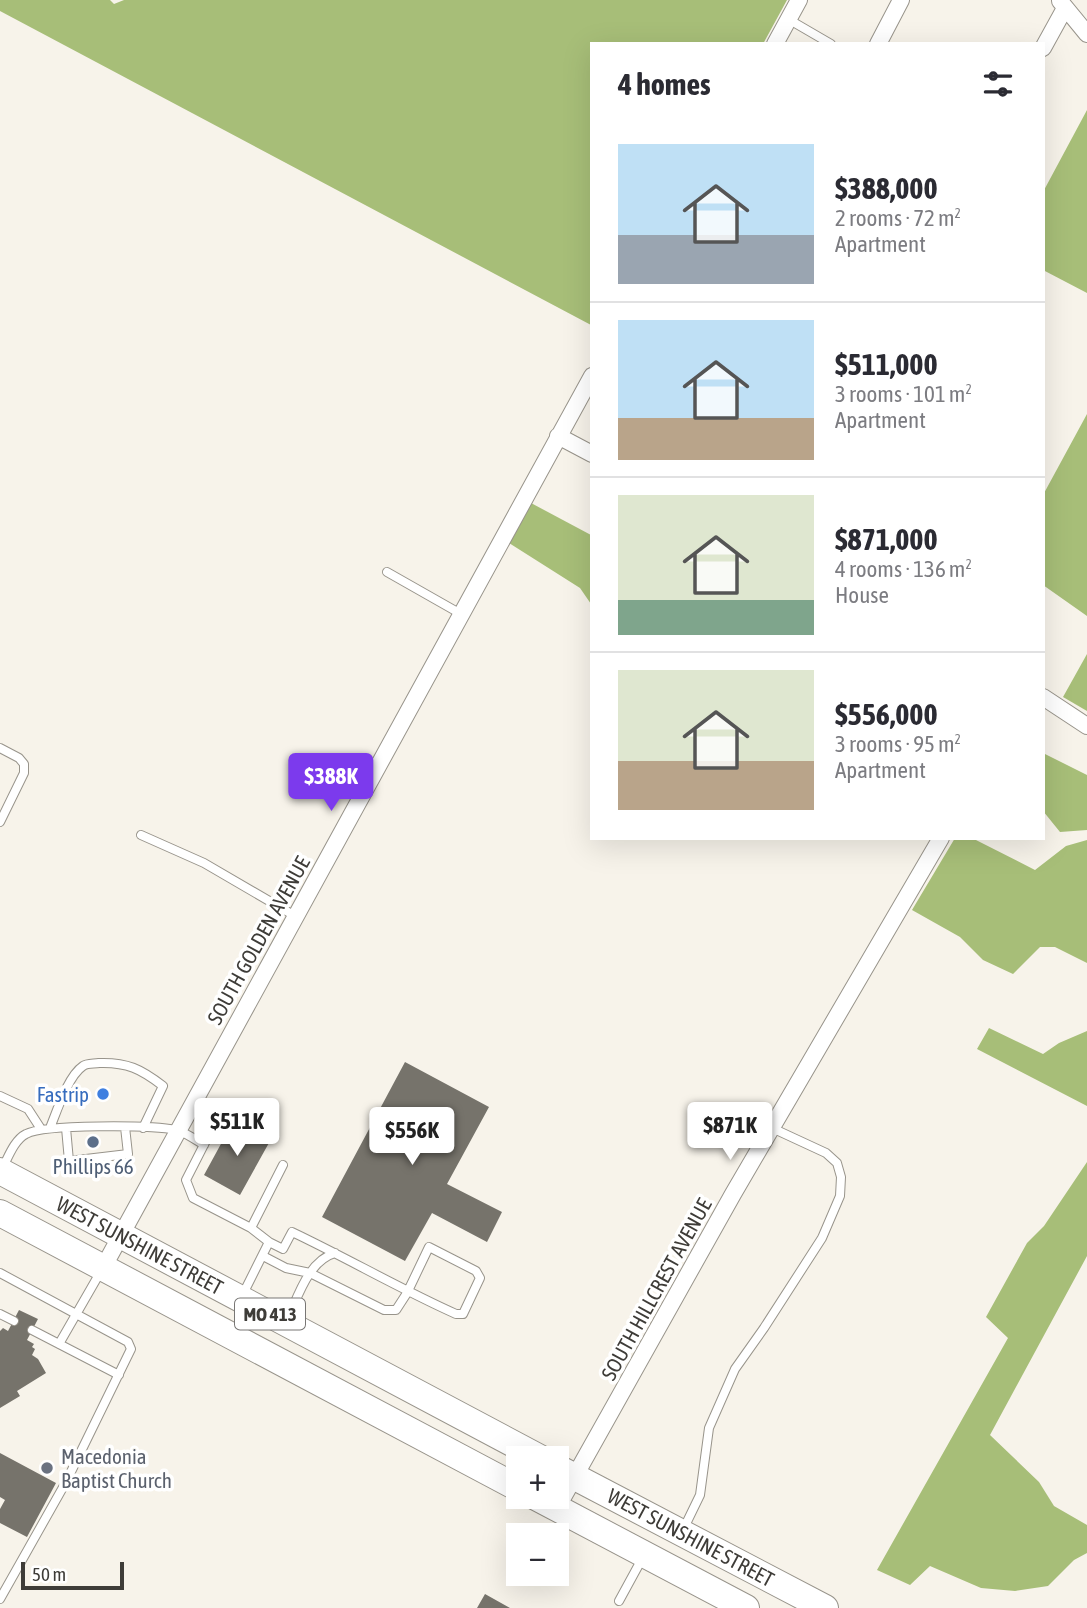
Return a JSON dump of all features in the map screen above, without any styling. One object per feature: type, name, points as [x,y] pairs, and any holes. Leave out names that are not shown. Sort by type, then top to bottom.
[{"type":"main road","name":"WEST SUNSHINE STREET","points":[[1,1172],[518,1446]]},
{"type":"main road","name":"WEST SUNSHINE STREET","points":[[0,1213],[506,1482]]},
{"type":"main road","name":"WEST SUNSHINE STREET","points":[[569,1474],[825,1608]]},
{"type":"main road","name":"WEST SUNSHINE STREET","points":[[559,1509],[746,1608]]},
{"type":"street","points":[[776,42],[799,0]]},
{"type":"street","points":[[879,42],[901,0]]},
{"type":"street","points":[[1045,43],[1062,4],[1087,34]]},
{"type":"street","name":"SOUTH GOLDEN AVENUE","points":[[103,1268],[590,380]]},
{"type":"street","points":[[558,436],[590,452]]},
{"type":"street","points":[[1045,697],[1087,726]]},
{"type":"street","name":"SOUTH HILLCREST AVENUE","points":[[569,1467],[772,1128],[940,840]]},
{"type":"lane","points":[[788,19],[828,42]]},
{"type":"lane","points":[[387,572],[461,614]]},
{"type":"lane","points":[[0,748],[19,758],[24,764],[24,773],[0,822]]},
{"type":"lane","points":[[141,835],[204,863],[295,916]]},
{"type":"lane","points":[[46,1128],[82,1066],[118,1062],[127,1064],[163,1086],[142,1128]]},
{"type":"lane","points":[[0,1096],[28,1109],[46,1128]]},
{"type":"lane","points":[[1,1172],[17,1141],[25,1134],[46,1128],[104,1130],[125,1127],[178,1130],[204,1145]]},
{"type":"lane","points":[[66,1128],[69,1161],[88,1155],[128,1154],[125,1127]]},
{"type":"lane","points":[[214,1127],[186,1180],[193,1198],[251,1228],[269,1242],[284,1249],[292,1232],[407,1293],[456,1314],[463,1314],[480,1278],[476,1271],[429,1247],[407,1293],[396,1310],[384,1310],[310,1273],[286,1268],[263,1256]]},
{"type":"lane","points":[[682,1533],[700,1495],[709,1428],[735,1369],[822,1238],[840,1196],[841,1177],[837,1163],[826,1153],[772,1128]]},
{"type":"lane","points":[[251,1228],[283,1165]]},
{"type":"lane","points":[[241,1298],[269,1242]]},
{"type":"lane","points":[[286,1322],[310,1273],[326,1256],[335,1253]]},
{"type":"lane","points":[[59,1344],[103,1268]]},
{"type":"lane","points":[[0,1273],[128,1342],[131,1349],[66,1482],[0,1599]]},
{"type":"lane","points":[[0,1314],[14,1321]]},
{"type":"lane","points":[[32,1330],[119,1375]]},
{"type":"lane","points":[[619,1601],[644,1554]]},
{"type":"green space","points":[[0,0],[110,0],[114,4],[124,0],[787,0],[764,42],[590,42],[590,324],[0,11]]},
{"type":"green space","points":[[1087,110],[1087,293],[1045,271],[1045,188]]},
{"type":"green space","points":[[1087,414],[1087,616],[1045,586],[1045,491]]},
{"type":"green space","points":[[531,503],[590,534],[590,603],[580,588],[509,543]]},
{"type":"green space","points":[[1087,654],[1087,711],[1063,697]]},
{"type":"green space","points":[[1045,754],[1087,775],[1087,830],[1060,832],[1045,813]]},
{"type":"green space","points":[[954,840],[976,840],[1035,870],[1066,846],[1087,840],[1087,963],[1055,947],[1040,947],[1013,974],[983,960],[960,937],[912,910]]},
{"type":"green space","points":[[989,1028],[1043,1054],[1059,1043],[1087,1031],[1087,1106],[977,1049]]},
{"type":"green space","points":[[1087,1162],[1087,1256],[990,1435],[1039,1482],[1054,1506],[1087,1525],[1087,1553],[1074,1560],[1048,1586],[1015,1591],[981,1588],[930,1566],[910,1585],[877,1570],[1008,1338],[986,1317],[1027,1243],[1044,1226]]},
{"type":"building","points":[[405,1062],[489,1107],[447,1184],[502,1212],[487,1242],[432,1213],[405,1261],[322,1217]]},
{"type":"building","points":[[234,1120],[270,1141],[240,1195],[204,1175]]},
{"type":"building","points":[[19,1310],[38,1319],[27,1340],[34,1344],[32,1355],[38,1359],[46,1373],[17,1391],[20,1396],[0,1408],[0,1331],[3,1328],[8,1331]]},
{"type":"building","points":[[0,1453],[56,1483],[27,1537],[0,1523],[0,1509],[5,1500],[0,1497]]},
{"type":"building","points":[[485,1594],[510,1608],[477,1608]]},
{"type":"place","name":"Fastrip","points":[[103,1094]]},
{"type":"place","name":"Phillips 66","points":[[93,1142]]},
{"type":"place","name":"Macedonia Baptist Church","points":[[47,1468]]}]
